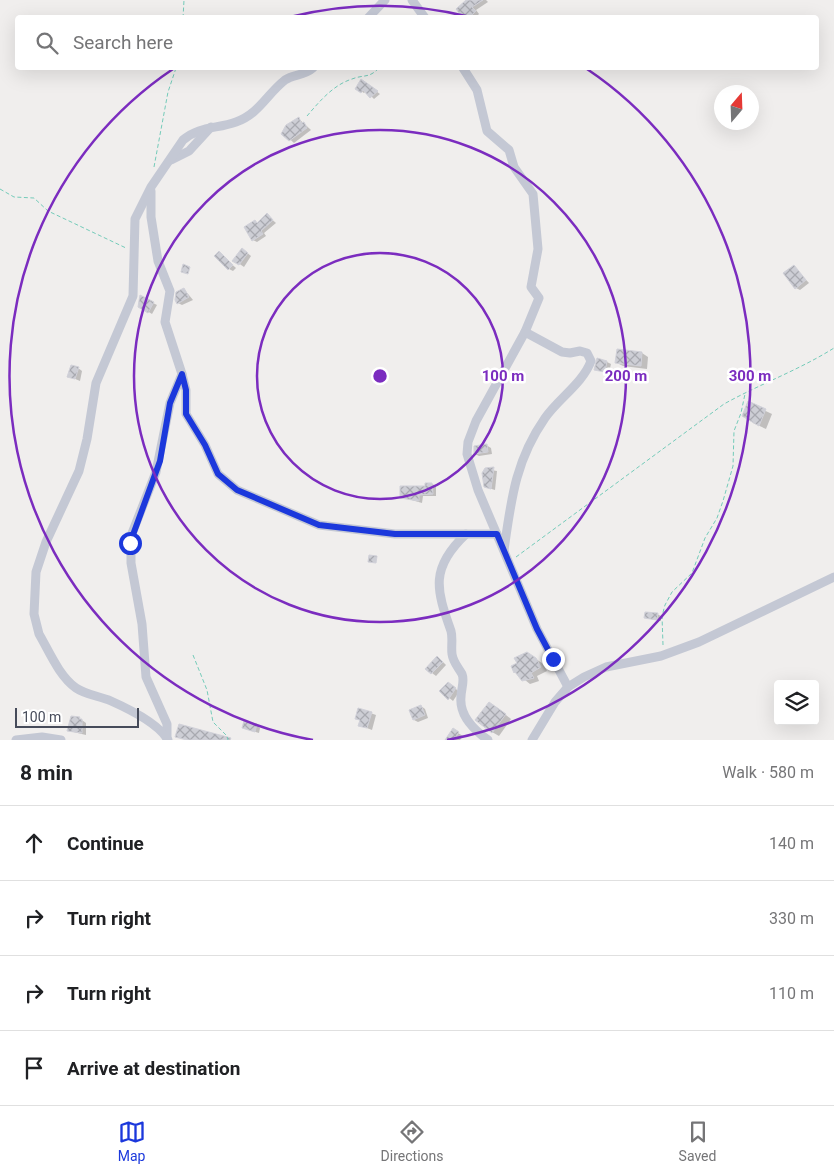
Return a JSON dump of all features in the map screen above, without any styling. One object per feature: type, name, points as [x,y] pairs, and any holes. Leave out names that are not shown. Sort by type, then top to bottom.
[{"type":"street","points":[[371,15],[385,0]]},
{"type":"street","points":[[412,0],[423,15]]},
{"type":"street","points":[[168,739],[151,724],[131,712],[112,702],[83,692],[70,683],[39,634],[34,614],[34,593],[40,558],[79,471],[87,439],[96,383],[133,296],[135,218],[151,187],[183,140],[191,133],[236,122],[248,117],[267,101],[284,81],[301,76],[310,70]]},
{"type":"street","points":[[464,70],[477,90],[487,131],[509,150],[514,167],[533,194],[535,200],[535,231],[538,249],[531,287],[538,295],[539,301],[525,332],[476,421],[468,442],[468,454],[471,470],[537,629],[568,687]]},
{"type":"street","points":[[151,187],[151,217],[158,261],[171,297],[165,322],[186,390],[186,414],[205,445],[218,474],[237,490],[319,525],[395,534],[497,534]]},
{"type":"street","points":[[504,550],[511,493],[517,472],[544,419],[585,372],[591,361],[588,353],[584,351],[562,352],[525,332]]},
{"type":"street","points":[[168,739],[167,724],[146,677],[142,624],[131,573],[130,543],[160,461],[170,403],[182,374]]},
{"type":"street","points":[[466,534],[448,552],[444,560],[439,581],[439,593],[441,605],[452,632],[453,658],[462,674],[461,707],[470,724],[488,740]]},
{"type":"street","points":[[532,740],[550,708],[568,687],[584,676],[606,667],[661,656],[699,642],[834,577]]},
{"type":"street","points":[[16,740],[42,737],[61,740]]},
{"type":"path","points":[[183,15],[184,0]]},
{"type":"path","points":[[151,187],[160,132],[176,70]]},
{"type":"path","points":[[307,116],[317,104],[339,85],[352,78],[370,76],[377,70]]},
{"type":"path","points":[[0,189],[14,197],[34,198],[48,211],[134,252]]},
{"type":"path","points":[[509,562],[724,404],[745,392],[816,359],[834,348]]},
{"type":"path","points":[[661,656],[665,605],[672,592],[691,576],[705,538],[720,511],[732,473],[734,431],[741,413],[745,392]]},
{"type":"path","points":[[193,655],[207,690],[213,722],[227,736],[228,740]]},
{"type":"building","points":[[466,0],[483,0],[472,7],[476,11],[472,15],[461,15],[456,9]]},
{"type":"building","points":[[361,79],[378,91],[370,98],[363,90],[361,93],[355,89]]},
{"type":"building","points":[[299,117],[301,123],[304,122],[307,128],[289,141],[281,134],[286,125]]},
{"type":"building","points":[[267,213],[273,220],[261,231],[263,234],[252,241],[244,227],[255,220],[257,223]]},
{"type":"building","points":[[242,248],[248,253],[239,265],[232,261]]},
{"type":"building","points":[[219,251],[233,265],[228,270],[214,256]]},
{"type":"building","points":[[183,264],[190,267],[188,274],[181,272]]},
{"type":"building","points":[[794,265],[806,280],[795,289],[783,273]]},
{"type":"building","points":[[184,288],[189,297],[177,304],[175,300],[176,292]]},
{"type":"building","points":[[140,295],[154,302],[148,313],[138,307]]},
{"type":"building","points":[[617,349],[642,352],[641,366],[615,363]]},
{"type":"building","points":[[597,358],[607,361],[605,372],[594,370]]},
{"type":"building","points":[[71,365],[79,367],[75,379],[67,377]]},
{"type":"building","points":[[748,401],[766,409],[759,426],[742,416]]},
{"type":"building","points":[[487,444],[488,452],[474,454],[474,446]]},
{"type":"building","points":[[494,467],[491,489],[484,487],[482,473],[485,468]]},
{"type":"building","points":[[425,483],[432,483],[433,494],[419,495],[419,501],[400,498],[400,486],[425,486]]},
{"type":"building","points":[[369,555],[377,556],[376,563],[368,562]]},
{"type":"building","points":[[645,612],[658,613],[657,620],[644,618]]},
{"type":"building","points":[[527,652],[536,658],[541,667],[531,673],[534,678],[522,681],[514,673],[511,666],[517,663],[514,658]]},
{"type":"building","points":[[437,656],[443,662],[431,674],[425,669]]},
{"type":"building","points":[[448,682],[456,688],[448,700],[439,691]]},
{"type":"building","points":[[489,702],[506,714],[492,733],[475,720]]},
{"type":"building","points":[[421,705],[425,715],[413,720],[409,710]]},
{"type":"building","points":[[358,708],[372,712],[367,728],[358,726],[360,720],[355,719]]},
{"type":"building","points":[[71,716],[82,719],[82,733],[67,731]]},
{"type":"building","points":[[244,721],[257,724],[255,732],[242,728]]},
{"type":"building","points":[[179,724],[231,738],[230,740],[187,740],[175,737]]},
{"type":"building","points":[[453,728],[459,732],[454,740],[445,740]]},
{"type":"route","points":[[130,543],[133,530],[160,461],[170,403],[182,374],[186,390],[186,414],[205,445],[214,468],[229,486],[319,525],[395,534],[497,534],[537,629],[553,659]]}]
